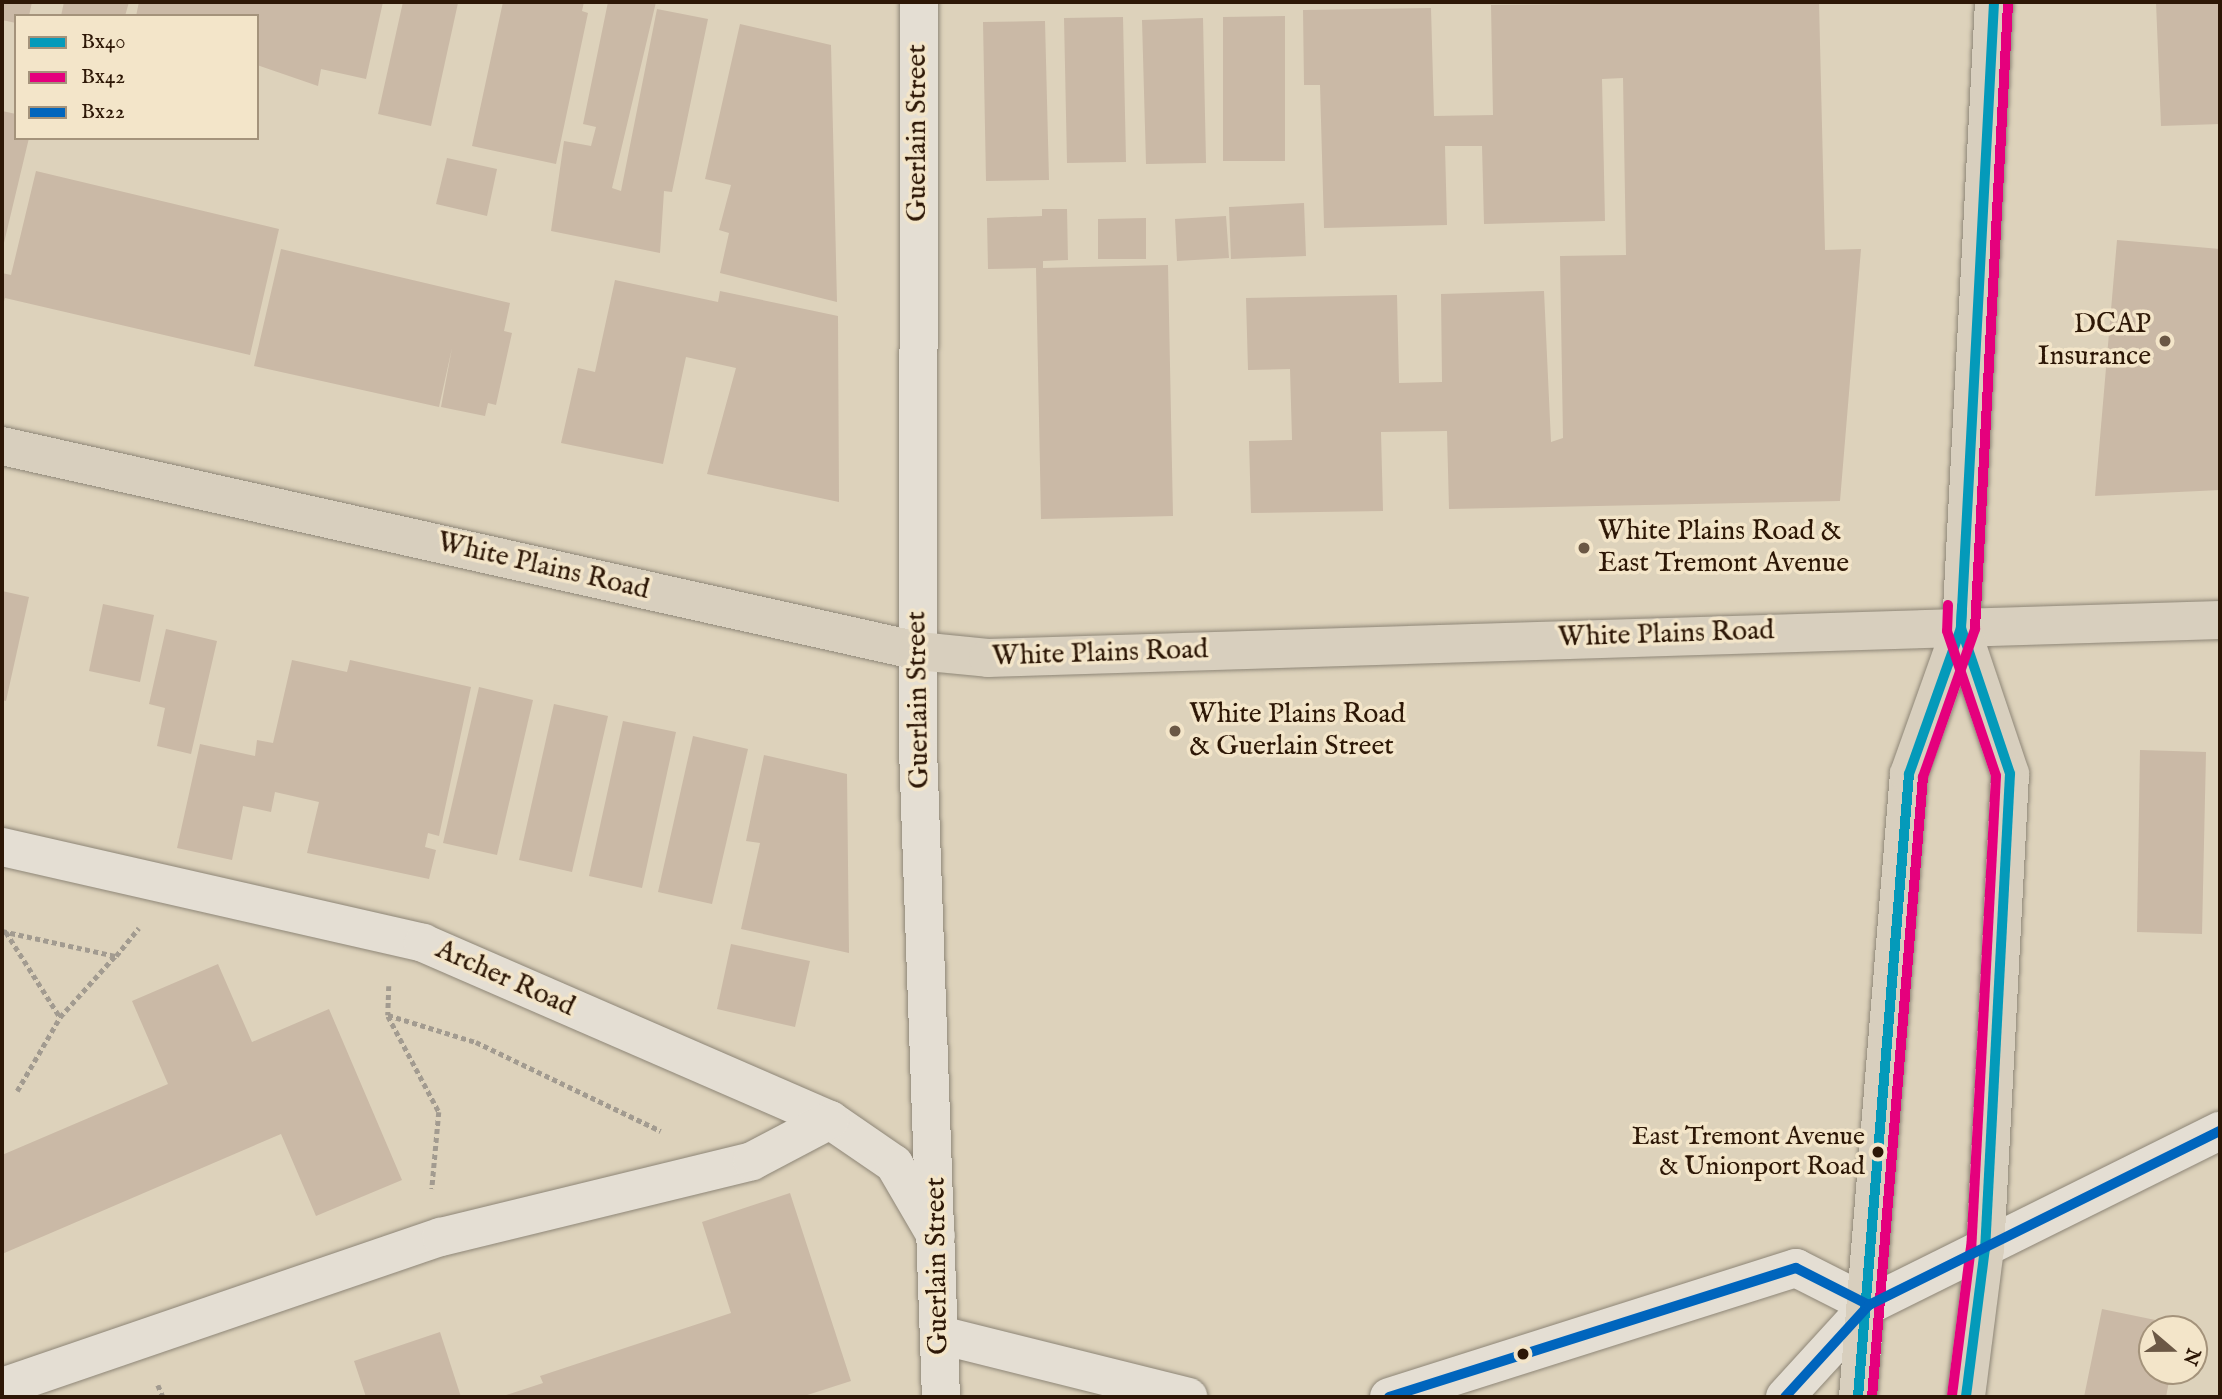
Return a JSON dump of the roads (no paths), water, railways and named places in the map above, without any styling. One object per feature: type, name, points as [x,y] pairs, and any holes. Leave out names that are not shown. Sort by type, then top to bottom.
[{"type":"main road","points":[[1858,1397],[1869,1305],[1909,774],[1961,628],[1994,2]]},
{"type":"main road","name":"White Plains Road","points":[[2,446],[918,651],[988,659],[2220,620]]},
{"type":"main road","points":[[1961,628],[2010,774],[1986,1248],[1966,1397]]},
{"type":"street","name":"Guerlain Street","points":[[919,2],[918,651],[940,1241],[941,1397]]},
{"type":"street","name":"Archer Road","points":[[2,847],[423,943],[830,1120],[894,1164],[940,1241]]},
{"type":"street","points":[[2,1387],[404,1249],[752,1161],[830,1120]]},
{"type":"street","points":[[1785,1397],[1869,1305],[2089,1199],[2220,1131]]},
{"type":"street","points":[[1389,1397],[1797,1268],[1869,1305]]},
{"type":"street","points":[[940,1335],[1188,1397]]},
{"type":"place","name":"DCAP Insurance","points":[[2165,341]]},
{"type":"place","name":"White Plains Road & East Tremont Avenue","points":[[1584,548]]},
{"type":"place","name":"White Plains Road & Guerlain Street","points":[[1175,731]]},
{"type":"place","name":"East Tremont Avenue & Unionport Road","points":[[1878,1152]]}]
